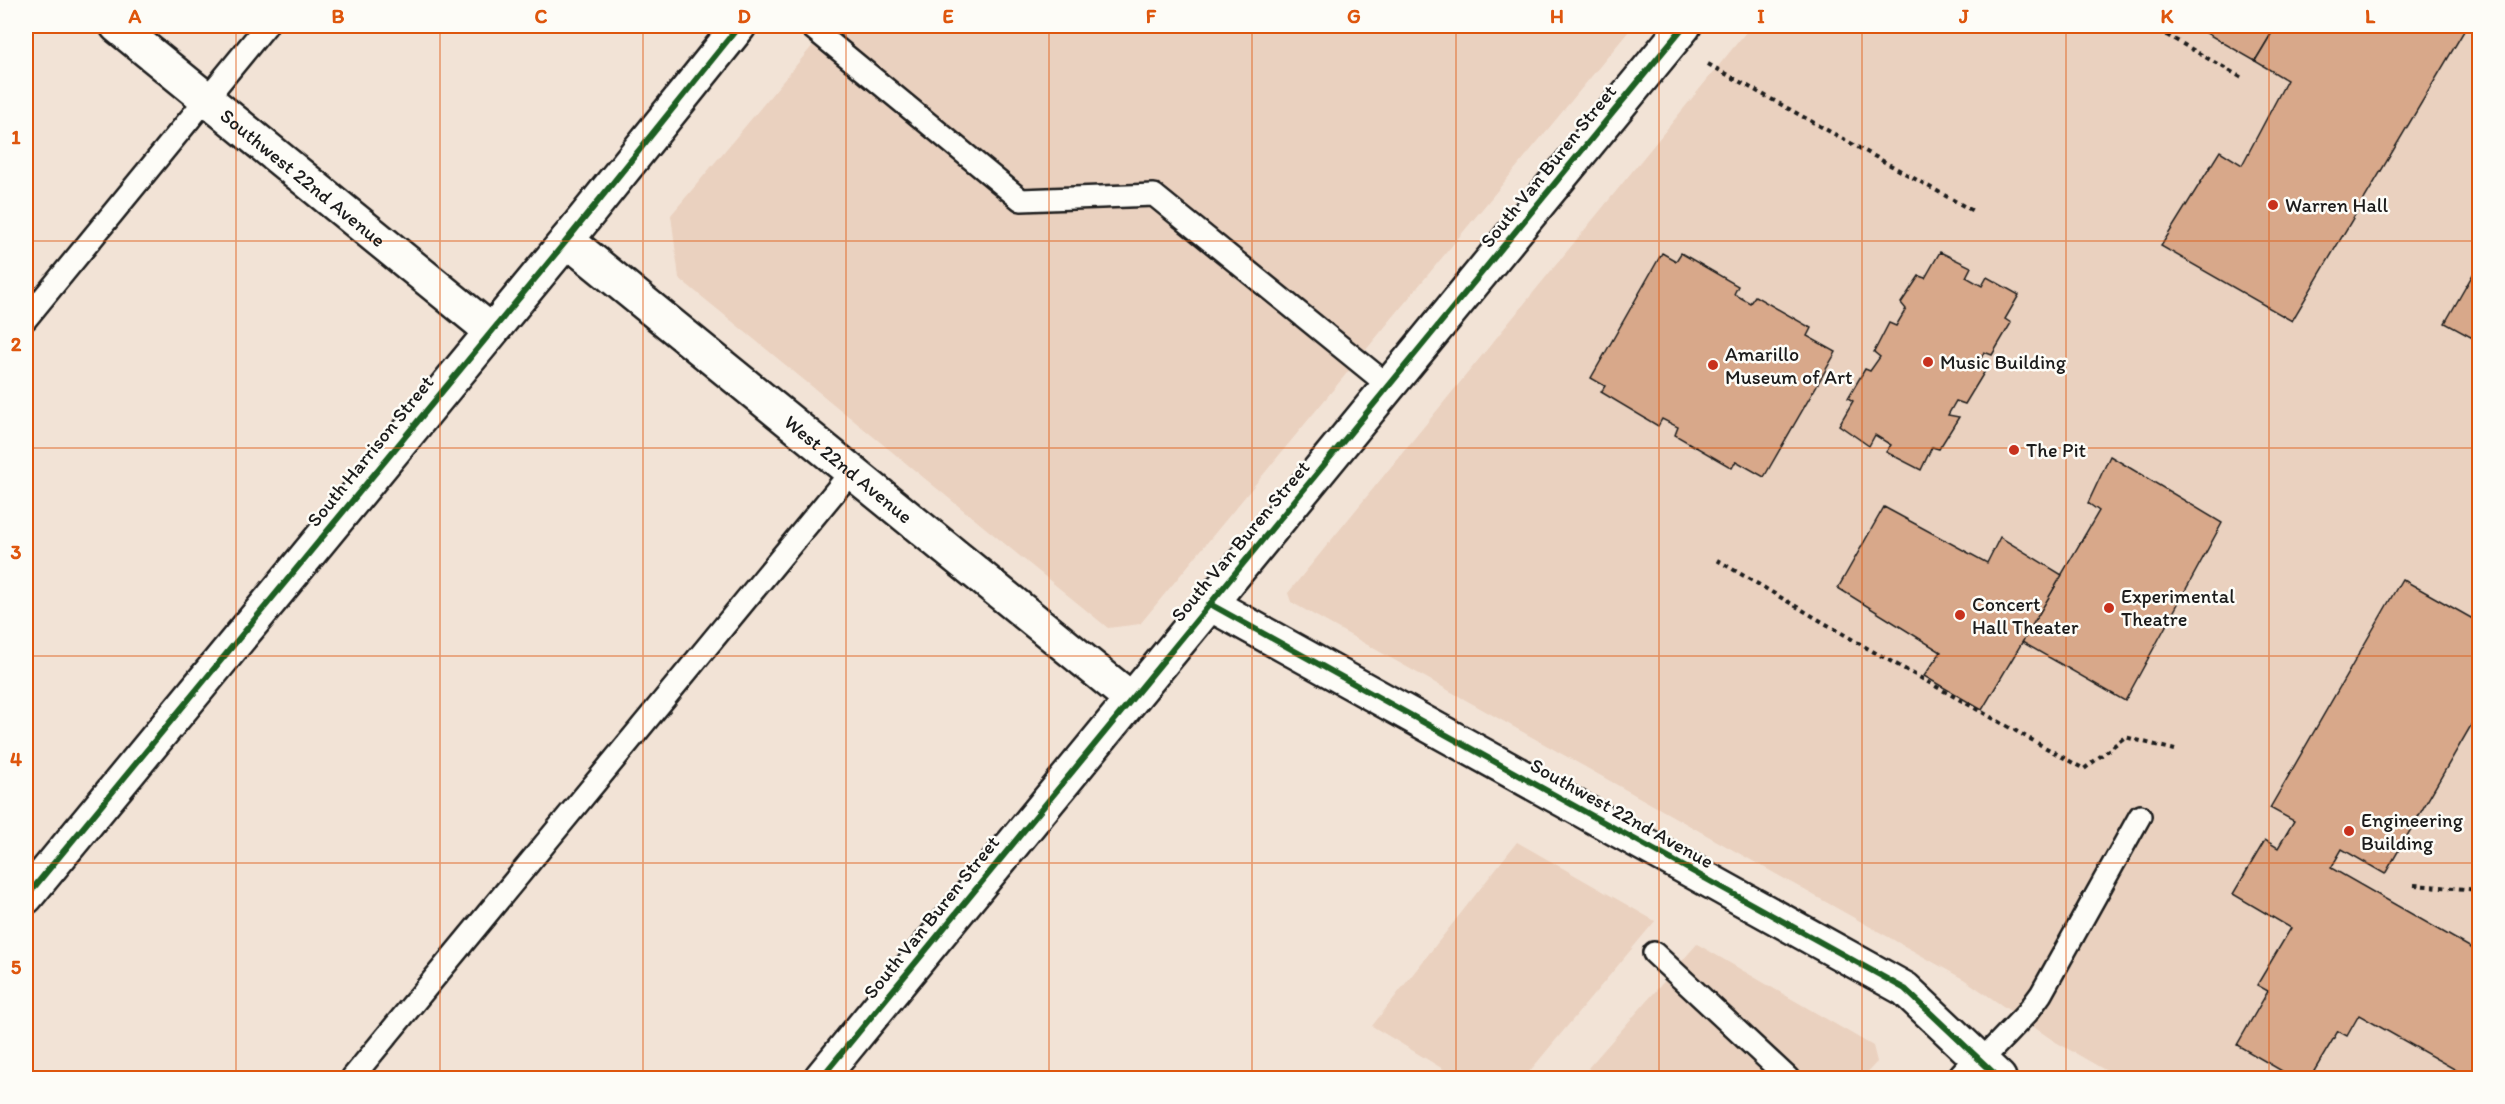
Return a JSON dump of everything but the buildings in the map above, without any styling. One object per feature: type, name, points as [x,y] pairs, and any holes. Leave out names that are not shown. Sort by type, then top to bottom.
[{"type":"street","name":"Southwest 22nd Avenue","points":[[117,26],[490,330]]},
{"type":"street","name":"South Harrison Street","points":[[26,897],[490,330],[567,240],[740,26]]},
{"type":"street","name":"South Van Buren Street","points":[[820,1078],[1684,26]]},
{"type":"street","name":"West 22nd Avenue","points":[[567,240],[1131,699]]},
{"type":"street","name":"Southwest 22nd Avenue","points":[[1210,604],[1905,989],[1982,1073]]},
{"type":"lane","points":[[26,319],[266,26]]},
{"type":"lane","points":[[810,26],[1021,200],[1154,195],[1389,386]]},
{"type":"lane","points":[[352,1078],[852,471]]},
{"type":"lane","points":[[1982,1073],[2041,994],[2140,816]]},
{"type":"lane","points":[[1654,953],[1788,1078]]},
{"type":"path","points":[[2151,26],[2244,79]]},
{"type":"path","points":[[1708,64],[1973,211]]},
{"type":"path","points":[[1717,560],[2084,769],[2125,737],[2175,750]]},
{"type":"path","points":[[2414,885],[2480,890]]},
{"type":"shaded area","points":[[829,26],[1633,26],[1140,624],[1108,628],[679,278],[671,215]]},
{"type":"shaded area","points":[[1751,26],[2479,26],[2479,1078],[2119,1078],[2054,1041],[1965,980],[1291,602],[1288,593]]},
{"type":"shaded area","points":[[1517,842],[1655,921],[1524,1078],[1458,1078],[1372,1026]]},
{"type":"shaded area","points":[[1697,944],[1873,1046],[1877,1062],[1862,1078],[1600,1078],[1588,1068]]},
{"type":"cycle path","points":[[26,897],[567,240],[739,26]]},
{"type":"cycle path","points":[[821,1078],[1684,26]]},
{"type":"cycle path","points":[[1210,604],[1905,989],[1999,1078]]},
{"type":"place","name":"Warren Hall","points":[[2273,205]]},
{"type":"place","name":"Music Building","points":[[1928,362]]},
{"type":"place","name":"Amarillo Museum of Art","points":[[1713,365]]},
{"type":"place","name":"The Pit","points":[[2014,450]]},
{"type":"place","name":"Experimental Theatre","points":[[2109,608]]},
{"type":"place","name":"Concert Hall Theater","points":[[1960,615]]},
{"type":"place","name":"Engineering Building","points":[[2349,831]]}]
